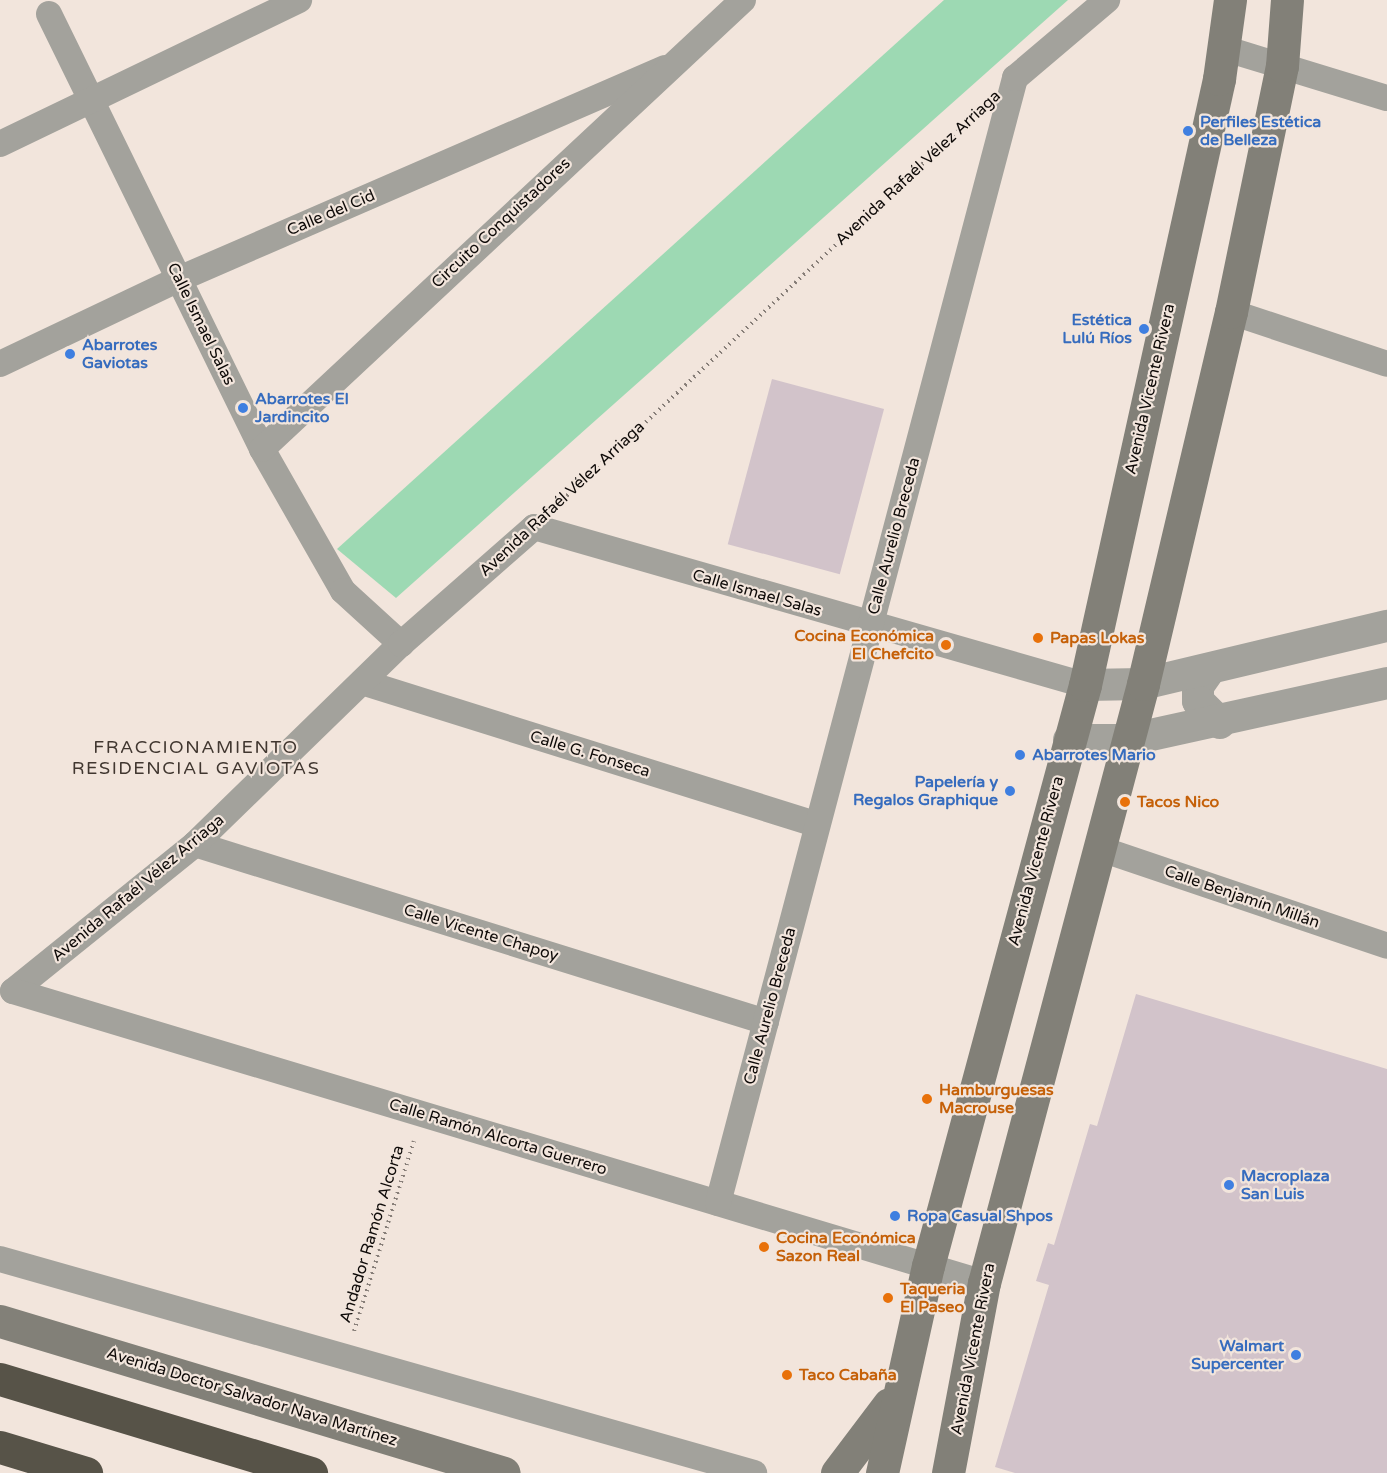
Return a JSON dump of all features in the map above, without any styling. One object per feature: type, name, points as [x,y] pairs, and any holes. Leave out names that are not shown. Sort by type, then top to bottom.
[{"type":"highway","points":[[0,1379],[311,1473]]},
{"type":"highway","points":[[0,1447],[86,1473]]},
{"type":"main road","name":"Avenida Vicente Rivera","points":[[882,1473],[928,1266],[1085,686],[1223,48],[1230,0]]},
{"type":"main road","name":"Avenida Vicente Rivera","points":[[952,1468],[984,1283],[1143,684],[1232,312],[1282,66],[1287,0]]},
{"type":"main road","name":"Avenida Doctor Salvador Nava Martínez","points":[[0,1321],[504,1473]]},
{"type":"main road","points":[[837,1473],[859,1450],[900,1387]]},
{"type":"street","points":[[0,144],[299,0]]},
{"type":"street","name":"Circuito Conquistadores","points":[[262,449],[665,68],[743,0]]},
{"type":"street","name":"Avenida Rafaél Vélez Arriaga","points":[[1014,78],[1107,0]]},
{"type":"street","name":"Calle Ismael Salas","points":[[49,14],[262,449],[343,591],[396,640]]},
{"type":"street","points":[[1223,48],[1387,98]]},
{"type":"street","name":"Calle del Cid","points":[[0,364],[179,279],[665,68]]},
{"type":"street","name":"Calle Aurelio Breceda","points":[[718,1203],[1014,78]]},
{"type":"street","points":[[1232,312],[1387,364]]},
{"type":"street","name":"Calle Ismael Salas","points":[[534,527],[870,626],[1085,686]]},
{"type":"street","name":"Avenida Rafaél Vélez Arriaga","points":[[13,991],[195,844],[363,682],[396,640],[534,527]]},
{"type":"street","points":[[1085,686],[1143,684],[1387,626]]},
{"type":"street","points":[[1210,669],[1198,686],[1198,701],[1220,723]]},
{"type":"street","name":"Calle G. Fonseca","points":[[363,682],[818,825]]},
{"type":"street","points":[[1069,740],[1128,740],[1220,723],[1387,683]]},
{"type":"street","name":"Calle Vicente Chapoy","points":[[195,844],[766,1022]]},
{"type":"street","name":"Calle Benjamín Millán","points":[[1098,848],[1387,946]]},
{"type":"street","name":"Calle Ramón Alcorta Guerrero","points":[[13,991],[984,1283]]},
{"type":"street","points":[[0,1259],[345,1360],[754,1473]]},
{"type":"path","name":"Avenida Rafaél Vélez Arriaga","points":[[534,527],[1014,78]]},
{"type":"path","name":"Andador Ramón Alcorta","points":[[345,1360],[422,1114]]},
{"type":"green space","points":[[944,0],[1068,0],[396,598],[337,549]]},
{"type":"building","points":[[772,379],[884,409],[840,574],[728,544]]},
{"type":"building","name":"Macroplaza San Luis","points":[[1136,994],[1387,1069],[1387,1473],[1015,1473],[995,1467],[1049,1285],[1036,1281],[1048,1243],[1054,1245],[1090,1124],[1097,1126]]},
{"type":"place","name":"Perfiles Estética de Belleza","points":[[1188,131]]},
{"type":"place","name":"Estética Lulú Ríos","points":[[1144,329]]},
{"type":"place","name":"Abarrotes Gaviotas","points":[[70,354]]},
{"type":"place","name":"Abarrotes El Jardincito","points":[[243,408]]},
{"type":"place","name":"Papas Lokas","points":[[1038,638]]},
{"type":"place","name":"Cocina Económica El Chefcito","points":[[946,645]]},
{"type":"place","name":"Abarrotes Mario","points":[[1020,755]]},
{"type":"place","name":"Papelería y Regalos Graphique","points":[[1010,791]]},
{"type":"place","name":"Tacos Nico","points":[[1125,802]]},
{"type":"place","name":"Hamburguesas Macrouse","points":[[927,1099]]},
{"type":"place","name":"Macroplaza San Luis","points":[[1229,1185]]},
{"type":"place","name":"Ropa Casual Shpos","points":[[895,1216]]},
{"type":"place","name":"Cocina Económica Sazon Real","points":[[764,1247]]},
{"type":"place","name":"Taqueria El Paseo","points":[[888,1298]]},
{"type":"place","name":"Walmart Supercenter","points":[[1296,1355]]},
{"type":"place","name":"Taco Cabaña","points":[[787,1375]]},
{"type":"district","name":"FRACCIONAMIENTO RESIDENCIAL GAVIOTAS","points":[[196,758]]}]
